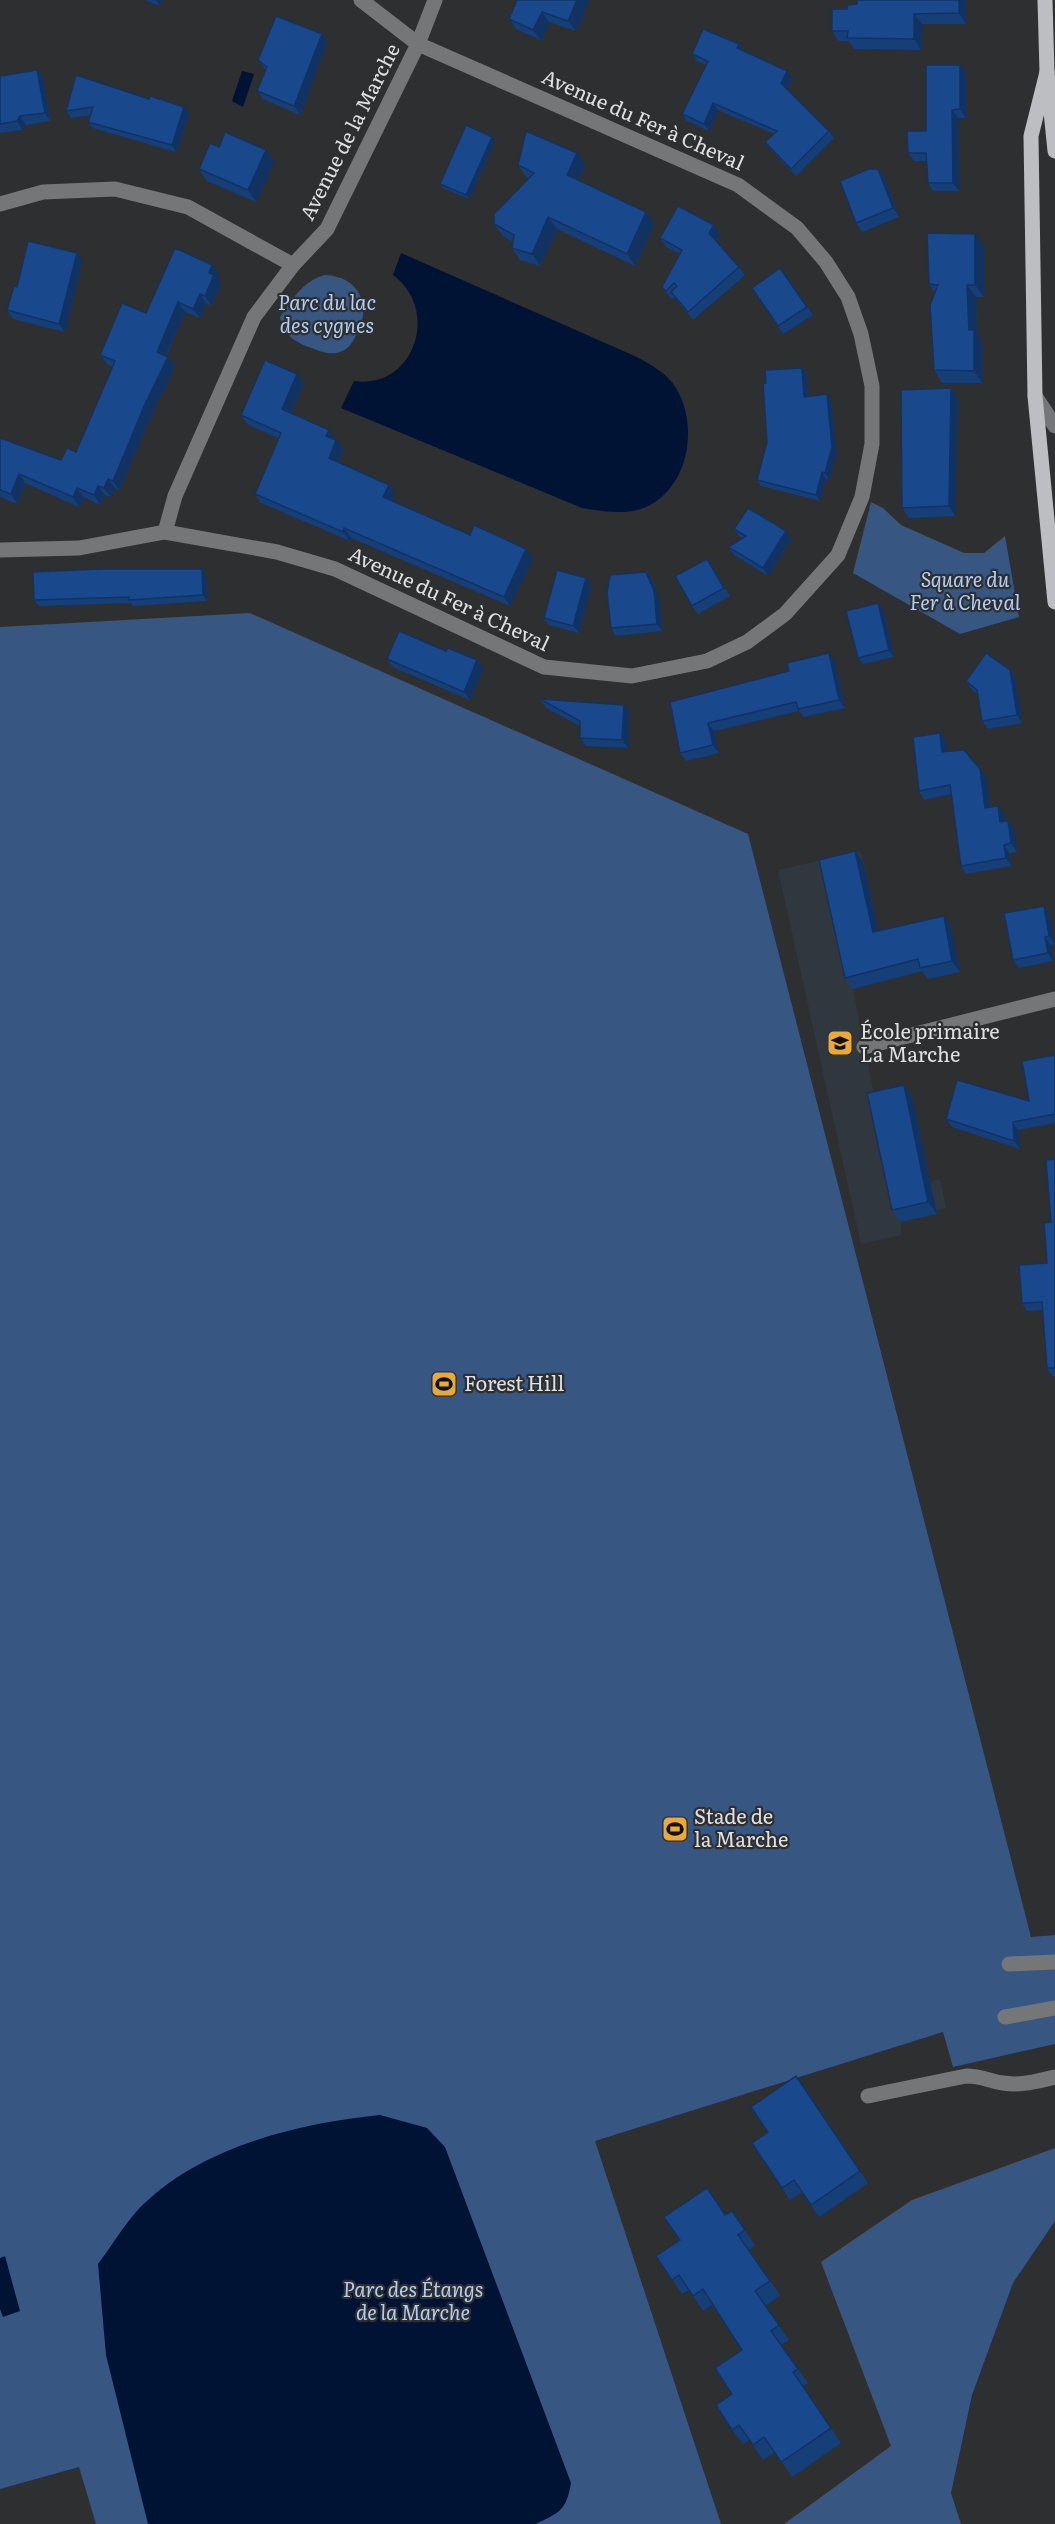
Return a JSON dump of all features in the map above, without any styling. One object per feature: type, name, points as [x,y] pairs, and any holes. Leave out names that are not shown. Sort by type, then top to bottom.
[{"type":"main road","points":[[1045,0],[1047,72],[1055,143]]},
{"type":"main road","points":[[1047,72],[1031,136],[1035,396],[1052,540],[1055,602]]},
{"type":"street","name":"Avenue du Fer à Cheval","points":[[165,532],[277,552],[335,569],[544,667],[632,676],[707,661],[747,642],[785,614],[838,555],[862,497],[872,444],[872,387],[861,334],[848,297],[826,262],[797,228],[738,185],[418,44],[361,0]]},
{"type":"street","name":"Avenue de la Marche","points":[[165,532],[176,496],[254,317],[293,265],[327,229],[418,44],[435,0]]},
{"type":"street","points":[[0,204],[43,192],[115,189],[188,207],[293,265]]},
{"type":"street","points":[[1035,396],[1055,426]]},
{"type":"street","points":[[0,550],[79,548],[165,532]]},
{"type":"street","points":[[864,1047],[1055,999]]},
{"type":"street","points":[[1009,1964],[1055,1962]]},
{"type":"street","points":[[1005,2017],[1055,2008]]},
{"type":"street","points":[[868,2096],[966,2076],[981,2076],[1003,2083],[1030,2083],[1055,2077]]},
{"type":"shaded area","points":[[242,71],[254,74],[243,107],[232,101]]},
{"type":"shaded area","points":[[401,253],[637,357],[663,374],[676,388],[687,421],[688,439],[685,457],[670,489],[657,501],[634,511],[611,512],[582,508],[341,408],[354,381],[375,380],[392,373],[405,361],[414,344],[418,326],[416,308],[408,290],[393,275]]},
{"type":"shaded area","name":"École primaire La Marche","points":[[861,851],[889,979],[853,989],[876,1104],[912,1097],[930,1182],[940,1179],[946,1208],[901,1222],[901,1235],[861,1244],[778,870]]},
{"type":"shaded area","name":"Parc des Étangs de la Marche","points":[[380,2115],[427,2128],[445,2147],[571,2483],[567,2500],[556,2513],[536,2524],[148,2524],[106,2355],[98,2264],[136,2212],[160,2190],[187,2171],[249,2142],[282,2132]]},
{"type":"shaded area","points":[[5,2256],[20,2311],[3,2317],[0,2309],[0,2258]]},
{"type":"green space","name":"Parc du lac des cygnes","points":[[325,275],[337,277],[354,286],[363,303],[362,323],[353,341],[345,350],[338,353],[319,351],[296,341],[288,335],[280,317],[304,286]]},
{"type":"green space","name":"Square du Fer à Cheval","points":[[871,502],[883,508],[901,525],[964,553],[984,553],[1005,536],[1019,617],[960,634],[853,573]]},
{"type":"green space","name":"Forest Hill","points":[[250,613],[748,834],[1031,1937],[1055,1935],[1055,2044],[953,2067],[943,2032],[595,2141],[721,2524],[96,2524],[79,2467],[0,2489],[0,627]]},
{"type":"green space","points":[[1055,2148],[1055,2221],[1013,2283],[972,2395],[951,2493],[961,2524],[784,2524],[891,2446],[821,2262],[912,2200]]},
{"type":"building","points":[[517,0],[577,0],[568,21],[542,12],[533,30],[509,19]]},
{"type":"building","points":[[857,0],[959,0],[959,13],[914,14],[914,39],[847,38],[848,31],[832,31],[832,9],[847,9],[847,5],[857,4]]},
{"type":"building","points":[[276,16],[322,34],[294,106],[257,91],[267,67],[258,60]]},
{"type":"building","points":[[703,29],[739,44],[737,48],[787,71],[781,83],[829,131],[791,169],[765,142],[777,131],[713,103],[704,124],[682,114],[708,61],[692,54]]},
{"type":"building","points":[[926,65],[960,65],[960,109],[952,110],[953,183],[928,183],[926,153],[908,153],[907,131],[926,131]]},
{"type":"building","points":[[37,70],[45,113],[20,116],[17,121],[0,124],[0,76]]},
{"type":"building","points":[[76,75],[149,99],[150,96],[184,107],[172,145],[88,122],[93,107],[66,111]]},
{"type":"building","points":[[466,125],[492,137],[466,195],[440,184]]},
{"type":"building","points":[[526,131],[577,153],[567,175],[646,212],[627,254],[548,217],[532,254],[512,248],[514,235],[494,224],[494,214],[534,173],[518,165]]},
{"type":"building","points":[[225,132],[266,150],[248,190],[199,169],[210,143],[219,147]]},
{"type":"building","points":[[869,169],[878,169],[893,208],[856,223],[840,181]]},
{"type":"building","points":[[678,206],[714,225],[709,233],[739,267],[688,312],[671,292],[677,286],[674,283],[666,291],[662,287],[682,250],[660,238]]},
{"type":"building","points":[[927,233],[975,234],[975,285],[967,285],[969,330],[974,330],[974,371],[934,370],[930,305],[938,285],[929,284]]},
{"type":"building","points":[[28,241],[77,253],[59,324],[7,310],[14,286],[17,287]]},
{"type":"building","points":[[175,248],[212,265],[209,273],[214,275],[205,296],[200,294],[193,309],[178,302],[157,352],[168,357],[145,404],[113,481],[108,479],[104,488],[98,486],[94,495],[77,488],[73,497],[19,474],[11,494],[0,490],[0,438],[61,460],[67,448],[76,452],[115,361],[100,355],[122,303],[146,313]]},
{"type":"building","points":[[780,268],[807,307],[778,326],[752,288]]},
{"type":"building","points":[[265,360],[297,374],[282,409],[329,430],[326,436],[336,440],[329,458],[389,485],[383,497],[470,535],[474,525],[526,549],[504,597],[344,528],[343,532],[255,494],[281,433],[241,415]]},
{"type":"building","points":[[802,368],[804,397],[827,394],[832,447],[816,495],[757,480],[767,442],[763,383],[766,383],[765,370]]},
{"type":"building","points":[[951,388],[949,506],[902,508],[901,390]]},
{"type":"building","points":[[748,508],[786,531],[763,568],[728,547],[746,536],[734,529]]},
{"type":"building","points":[[707,559],[724,588],[692,606],[675,576]]},
{"type":"building","points":[[100,569],[202,569],[203,595],[129,600],[129,597],[34,600],[33,572]]},
{"type":"building","points":[[557,570],[586,578],[573,626],[544,618]]},
{"type":"building","points":[[646,572],[654,591],[657,624],[611,628],[607,593],[610,575]]},
{"type":"building","points":[[878,603],[889,650],[858,658],[846,611]]},
{"type":"building","points":[[399,631],[446,651],[448,648],[477,660],[464,692],[387,659]]},
{"type":"building","points":[[829,653],[839,700],[798,709],[796,702],[708,723],[713,745],[680,753],[670,702],[789,671],[787,663]]},
{"type":"building","points":[[986,653],[1010,670],[1017,715],[982,721],[977,690],[966,681]]},
{"type":"building","points":[[540,699],[624,705],[622,740],[580,738],[580,721]]},
{"type":"building","points":[[940,733],[942,752],[964,750],[980,769],[985,808],[998,806],[1000,822],[1008,821],[1011,843],[1004,845],[1006,858],[961,866],[950,785],[919,791],[913,737]]},
{"type":"building","points":[[855,851],[873,932],[944,916],[952,961],[920,968],[918,959],[845,978],[819,860]]},
{"type":"building","points":[[1044,906],[1049,936],[1045,937],[1048,953],[1013,960],[1004,913]]},
{"type":"building","points":[[1055,1055],[1055,1114],[1013,1122],[1014,1141],[946,1119],[957,1080],[1029,1101],[1022,1061]]},
{"type":"building","points":[[904,1085],[928,1202],[892,1210],[867,1093]]},
{"type":"building","points":[[1055,1159],[1055,1368],[1047,1368],[1042,1302],[1022,1303],[1019,1265],[1047,1263],[1044,1223],[1051,1222],[1046,1160]]},
{"type":"building","points":[[796,2076],[860,2171],[811,2205],[794,2180],[782,2188],[752,2143],[768,2132],[751,2107]]},
{"type":"building","points":[[707,2188],[725,2215],[732,2211],[745,2230],[738,2235],[770,2281],[755,2291],[779,2325],[771,2331],[798,2369],[793,2372],[831,2428],[781,2462],[764,2437],[753,2445],[739,2425],[732,2430],[716,2405],[732,2394],[715,2368],[742,2350],[703,2289],[693,2296],[679,2275],[672,2280],[656,2256],[680,2240],[664,2217]]},
{"type":"place","name":"École primaire La Marche","points":[[840,1043]]},
{"type":"place","name":"Forest Hill","points":[[444,1384]]},
{"type":"place","name":"Stade de la Marche","points":[[675,1829]]}]
